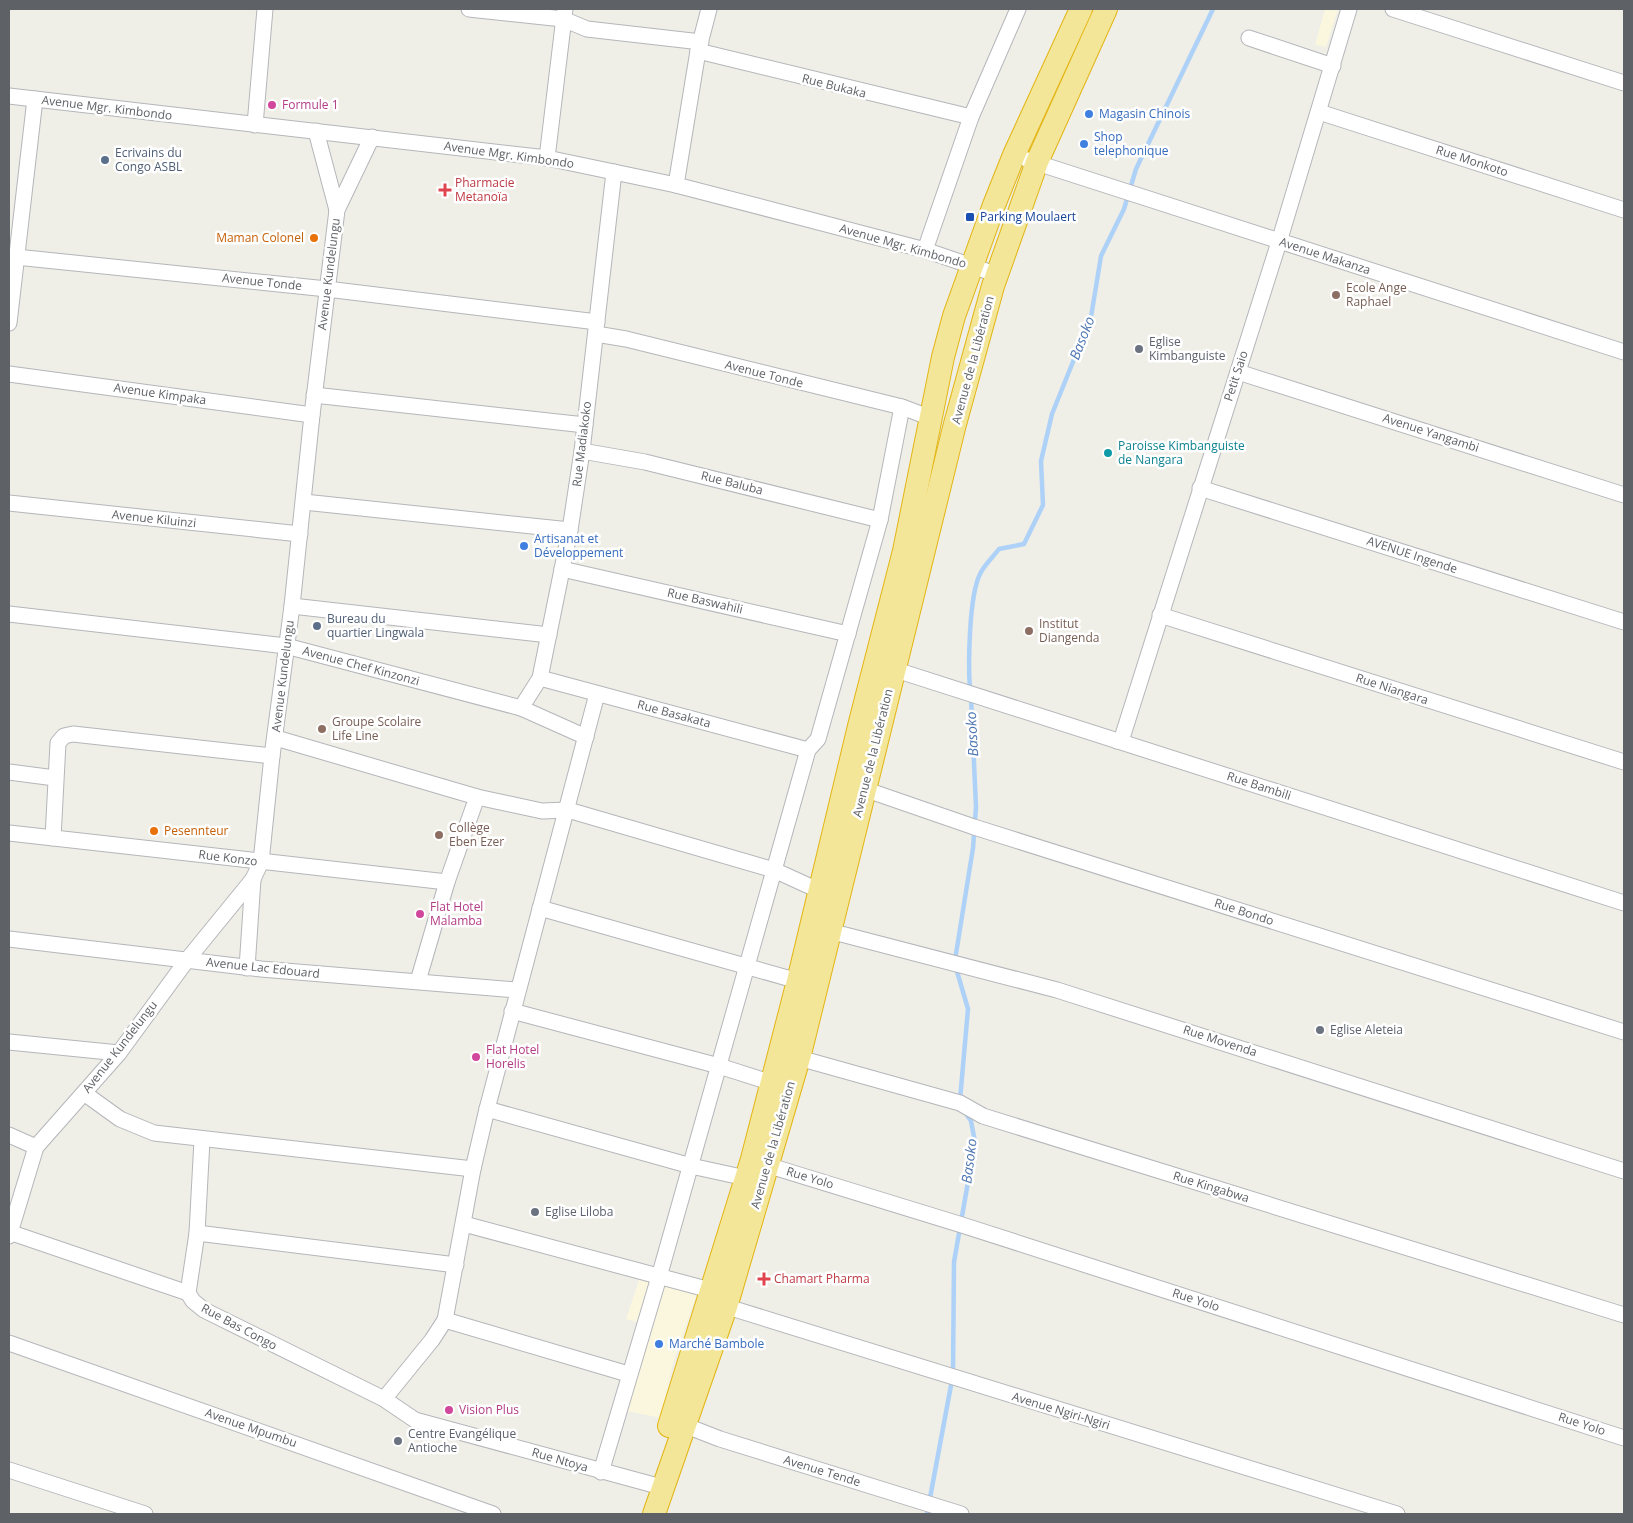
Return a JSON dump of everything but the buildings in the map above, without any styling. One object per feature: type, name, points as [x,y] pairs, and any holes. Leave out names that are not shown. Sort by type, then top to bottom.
[{"type":"highway","name":"Avenue de la Libération","points":[[658,1498],[670,1422],[714,1299],[767,1165],[798,1058],[821,928],[820,891],[913,512],[952,324],[1014,155],[1081,9]]},
{"type":"highway","name":"Avenue de la Libération","points":[[658,1498],[684,1425],[714,1299],[798,981],[821,928],[864,790],[967,377],[998,275],[1037,162],[1106,9]]},
{"type":"street","points":[[255,125],[265,9]]},
{"type":"street","name":"Rue Bukaka","points":[[468,9],[564,14],[587,29],[700,47],[971,117]]},
{"type":"street","points":[[676,185],[700,47],[709,9]]},
{"type":"street","name":"Petit Saio","points":[[1118,741],[1122,738],[1238,372],[1349,9]]},
{"type":"street","points":[[1393,9],[1624,83]]},
{"type":"street","points":[[925,250],[971,117],[1012,10]]},
{"type":"street","points":[[547,158],[564,14]]},
{"type":"street","points":[[1249,38],[1333,66]]},
{"type":"street","name":"Avenue Mgr. Kimbondo","points":[[9,96],[547,158],[676,185],[925,250],[998,275]]},
{"type":"street","points":[[9,323],[16,257],[14,234],[34,99]]},
{"type":"street","name":"Rue Monkoto","points":[[1319,112],[1624,210]]},
{"type":"street","points":[[316,131],[337,210]]},
{"type":"street","name":"Avenue Kundelungu","points":[[36,1147],[119,1053],[187,960],[253,880],[261,862],[337,210],[372,137]]},
{"type":"street","name":"Avenue Makanza","points":[[1014,155],[1624,352]]},
{"type":"street","name":"Rue Madiakoko","points":[[521,708],[540,678],[570,530],[582,452],[614,172]]},
{"type":"street","name":"Avenue Tonde","points":[[16,257],[327,289],[597,328],[626,340],[902,407],[931,418]]},
{"type":"street","name":"Avenue Yangambi","points":[[1238,372],[1624,495]]},
{"type":"street","name":"Avenue Kimpaka","points":[[9,374],[312,414]]},
{"type":"street","points":[[314,395],[585,425]]},
{"type":"street","points":[[600,1472],[691,1166],[808,750],[818,739],[848,634],[880,520],[902,407]]},
{"type":"street","name":"Rue Baluba","points":[[582,452],[645,462],[880,520]]},
{"type":"street","name":"AVENUE Ingende","points":[[1200,488],[1624,622]]},
{"type":"street","points":[[304,502],[570,530]]},
{"type":"street","name":"Avenue Kiluinzi","points":[[9,503],[300,534]]},
{"type":"street","name":"Rue Baswahili","points":[[562,569],[848,634]]},
{"type":"street","points":[[292,606],[549,635]]},
{"type":"street","name":"Avenue Chef Kinzonzi","points":[[9,614],[286,646],[521,708],[586,737]]},
{"type":"street","name":"Rue Niangara","points":[[1160,615],[1624,762]]},
{"type":"street","name":"Rue Bambili","points":[[893,669],[966,694],[1624,903]]},
{"type":"street","name":"Rue Basakata","points":[[540,678],[808,750]]},
{"type":"street","points":[[384,1399],[432,1340],[445,1320],[473,1169],[487,1109],[568,810],[597,694]]},
{"type":"street","points":[[53,838],[58,743],[64,736],[74,734],[272,756]]},
{"type":"street","points":[[276,738],[477,797],[542,811],[568,810],[774,870],[820,891]]},
{"type":"street","points":[[9,772],[55,778]]},
{"type":"street","name":"Rue Bondo","points":[[864,790],[1624,1032]]},
{"type":"street","points":[[418,981],[447,882],[477,797]]},
{"type":"street","name":"Rue Konzo","points":[[9,833],[447,882]]},
{"type":"street","points":[[247,968],[253,880]]},
{"type":"street","points":[[540,908],[798,981]]},
{"type":"street","name":"Rue Movenda","points":[[821,928],[1057,990],[1624,1171]]},
{"type":"street","name":"Avenue Lac Edouard","points":[[9,939],[247,968],[518,990]]},
{"type":"street","points":[[512,1011],[718,1066],[772,1083]]},
{"type":"street","points":[[9,1042],[119,1053]]},
{"type":"street","name":"Rue Kingabwa","points":[[798,1058],[960,1103],[983,1116],[1624,1315]]},
{"type":"street","points":[[84,1093],[120,1119],[154,1133],[202,1140],[473,1169]]},
{"type":"street","points":[[487,1109],[691,1166],[746,1178]]},
{"type":"street","points":[[9,1135],[36,1147],[9,1233]]},
{"type":"street","points":[[188,1293],[197,1233],[202,1140]]},
{"type":"street","name":"Rue Yolo","points":[[767,1165],[959,1224],[1624,1438]]},
{"type":"street","name":"Avenue Ngiri-Ngiri","points":[[464,1224],[659,1277],[714,1299],[928,1370],[1397,1514]]},
{"type":"street","name":"Rue Bas Congo","points":[[9,1233],[188,1293],[193,1301],[204,1310],[384,1399]]},
{"type":"street","points":[[197,1233],[456,1265]]},
{"type":"street","points":[[445,1320],[628,1374]]},
{"type":"street","name":"Avenue Mpumbu","points":[[9,1343],[493,1514]]},
{"type":"street","name":"Rue Ntoya","points":[[384,1399],[415,1420],[600,1472],[658,1498]]},
{"type":"street","name":"Avenue Tende","points":[[684,1425],[720,1439],[954,1512]]},
{"type":"street","points":[[9,1470],[145,1514]]},
{"type":"shaded area","points":[[1325,9],[1338,9],[1326,47],[1315,45]]},
{"type":"shaded area","name":"Marché Bambole","points":[[639,1280],[697,1294],[673,1363],[661,1418],[618,1409],[644,1324],[626,1319]]},
{"type":"waterway","name":"Basoko","points":[[970,689],[970,630],[976,584],[986,564],[999,549],[1024,544],[1043,505],[1041,461],[1052,414],[1091,317],[1101,256],[1124,209],[1136,169],[1213,9]]},
{"type":"waterway","name":"Basoko","points":[[955,960],[973,848],[976,807],[971,697]]},
{"type":"waterway","name":"Basoko","points":[[956,968],[968,1009],[960,1100]]},
{"type":"waterway","name":"Basoko","points":[[953,1373],[954,1262],[975,1142],[971,1121],[965,1112]]},
{"type":"waterway","name":"Basoko","points":[[927,1514],[952,1380]]},
{"type":"place","name":"Formule 1","points":[[272,105]]},
{"type":"place","name":"Magasin Chinois","points":[[1089,114]]},
{"type":"place","name":"Shop telephonique","points":[[1084,144]]},
{"type":"place","name":"Ecrivains du Congo ASBL","points":[[105,160]]},
{"type":"place","name":"Pharmacie Metanoïa","points":[[445,190]]},
{"type":"place","name":"Parking Moulaert","points":[[970,217]]},
{"type":"place","name":"Maman Colonel","points":[[314,238]]},
{"type":"place","name":"Ecole Ange Raphael","points":[[1336,295]]},
{"type":"place","name":"Eglise Kimbanguiste","points":[[1139,349]]},
{"type":"place","name":"Paroisse Kimbanguiste de Nangara","points":[[1108,453]]},
{"type":"place","name":"Artisanat et Développement","points":[[524,546]]},
{"type":"place","name":"Bureau du quartier Lingwala","points":[[317,626]]},
{"type":"place","name":"Institut Diangenda","points":[[1029,631]]},
{"type":"place","name":"Groupe Scolaire Life Line","points":[[322,729]]},
{"type":"place","name":"Pesennteur","points":[[154,831]]},
{"type":"place","name":"Collège Eben Ezer","points":[[439,835]]},
{"type":"place","name":"Flat Hotel Malamba","points":[[420,914]]},
{"type":"place","name":"Eglise Aleteia","points":[[1320,1030]]},
{"type":"place","name":"Flat Hotel Horelis","points":[[476,1057]]},
{"type":"place","name":"Eglise Liloba","points":[[535,1212]]},
{"type":"place","name":"Chamart Pharma","points":[[764,1279]]},
{"type":"place","name":"Marché Bambole","points":[[659,1344]]},
{"type":"place","name":"Vision Plus","points":[[449,1410]]},
{"type":"place","name":"Centre Evangélique Antioche","points":[[398,1441]]}]
